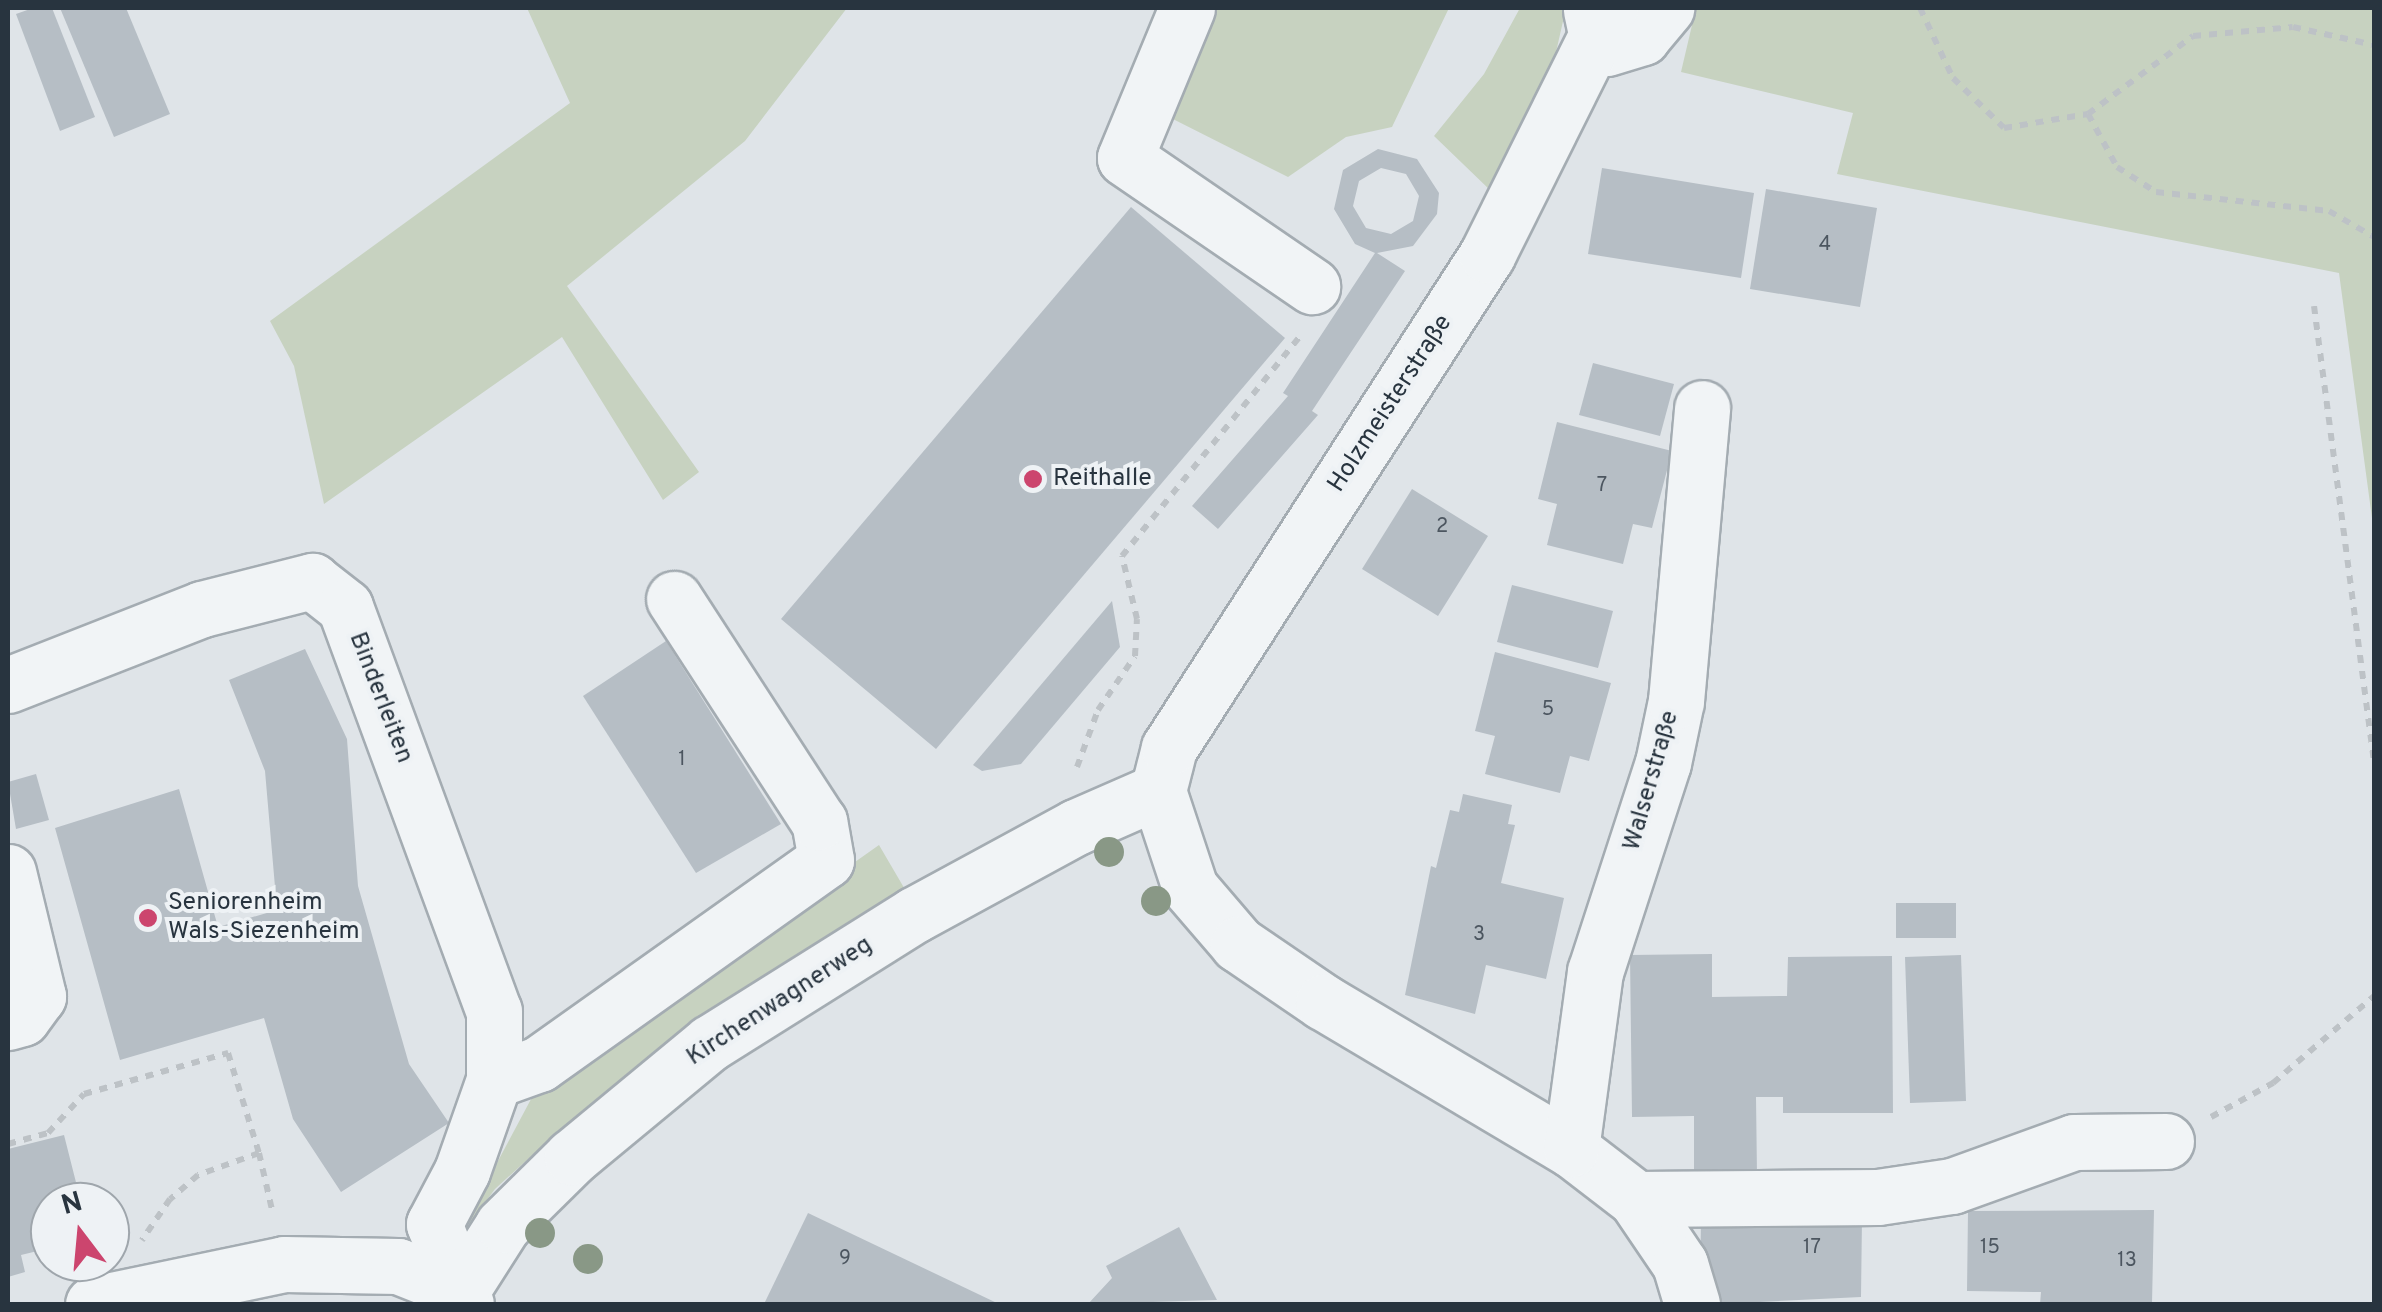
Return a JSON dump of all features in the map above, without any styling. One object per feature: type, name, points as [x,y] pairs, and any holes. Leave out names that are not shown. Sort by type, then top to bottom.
[{"type":"street","points":[[1186,8],[1126,158],[1312,286]]},
{"type":"street","points":[[1599,18],[1606,48],[1626,46],[1666,8]]},
{"type":"street","name":"Holzmeisterstraße","points":[[1158,792],[1170,748],[1488,255],[1599,18]]},
{"type":"street","name":"Walserstraße","points":[[1571,1149],[1595,972],[1663,764],[1676,702],[1702,408]]},
{"type":"street","name":"Binderleiten","points":[[8,685],[202,609],[312,582],[345,606],[494,1011],[494,1080],[462,1172],[434,1224],[464,1298]]},
{"type":"street","points":[[494,1080],[539,1064],[826,860],[819,822],[674,599]]},
{"type":"street","points":[[1158,792],[1190,888],[1238,944],[1323,1002],[1571,1149],[1636,1199],[1680,1264],[1692,1304]]},
{"type":"street","name":"Kirchenwagnerweg","points":[[464,1298],[503,1225],[572,1157],[710,1043],[914,915],[1076,826],[1158,792]]},
{"type":"street","points":[[8,872],[38,996],[22,1018],[8,1022]]},
{"type":"street","points":[[1636,1199],[1878,1198],[1952,1186],[2074,1142],[2166,1142]]},
{"type":"street","points":[[115,1297],[284,1264],[398,1266],[464,1298]]},
{"type":"path","points":[[1920,8],[1953,78],[2004,128],[2088,114],[2193,36],[2293,27],[2374,44]]},
{"type":"path","points":[[2088,114],[2117,167],[2156,192],[2329,211],[2374,237]]},
{"type":"path","points":[[1076,826],[1071,786],[1098,710],[1135,656],[1137,619],[1122,556],[1298,345],[1312,286]]},
{"type":"path","points":[[2314,306],[2374,760]]},
{"type":"path","points":[[2166,1142],[2273,1084],[2374,996]]},
{"type":"path","points":[[8,1144],[48,1133],[84,1094],[228,1053],[259,1153],[198,1174],[170,1198],[143,1236],[135,1264],[115,1297]]},
{"type":"green space","points":[[527,8],[847,8],[745,141],[567,286],[699,472],[663,500],[562,337],[324,504],[294,366],[270,321],[570,103]]},
{"type":"green space","points":[[1208,8],[1449,8],[1392,127],[1346,137],[1288,177],[1161,113]]},
{"type":"green space","points":[[1520,8],[1566,8],[1554,61],[1491,191],[1434,136],[1484,74]]},
{"type":"green space","points":[[1696,8],[2374,8],[2374,533],[2339,273],[1837,174],[1853,113],[1681,72]]},
{"type":"green space","points":[[879,845],[910,898],[562,1128],[495,1189],[452,1247],[538,1086]]},
{"type":"building","points":[[33,8],[52,8],[95,117],[60,131],[16,14]]},
{"type":"building","points":[[60,8],[126,8],[170,114],[114,137]]},
{"type":"building","points":[[1378,149],[1417,159],[1439,193],[1437,214],[1413,246],[1377,253],[1405,271],[1312,411],[1318,415],[1218,529],[1192,506],[1288,396],[1283,393],[1375,253],[1355,244],[1334,209],[1343,170]],"holes":[[[1381,168],[1406,174],[1419,196],[1413,221],[1391,234],[1366,228],[1353,206],[1359,181]]]},
{"type":"building","points":[[1602,168],[1754,193],[1741,278],[1588,254]]},
{"type":"building","points":[[1766,189],[1877,208],[1860,307],[1750,289]]},
{"type":"building","name":"Reithalle","points":[[1131,207],[1285,338],[936,749],[781,619]]},
{"type":"building","points":[[1593,363],[1674,384],[1660,436],[1579,415]]},
{"type":"building","points":[[1557,422],[1672,451],[1652,528],[1633,524],[1623,564],[1547,545],[1557,504],[1538,499]]},
{"type":"building","points":[[1412,489],[1488,536],[1438,616],[1362,569]]},
{"type":"building","points":[[1512,585],[1613,611],[1598,668],[1497,642]]},
{"type":"building","points":[[1112,601],[1120,647],[1021,764],[982,771],[973,765]]},
{"type":"building","points":[[666,641],[781,824],[696,873],[583,696]]},
{"type":"building","name":"Seniorenheim Wals-Siezenheim","points":[[305,649],[347,739],[358,886],[409,1064],[449,1123],[341,1192],[293,1119],[264,1018],[120,1060],[55,828],[179,789],[218,927],[277,910],[265,771],[229,680]]},
{"type":"building","points":[[1495,652],[1611,683],[1589,761],[1570,756],[1560,793],[1485,774],[1495,736],[1475,731]]},
{"type":"building","points":[[36,774],[49,820],[16,829],[8,782]]},
{"type":"building","points":[[1463,794],[1512,805],[1508,824],[1515,825],[1501,883],[1564,898],[1546,979],[1486,965],[1475,1014],[1405,995],[1431,866],[1436,868],[1450,810],[1459,812]]},
{"type":"building","points":[[1896,903],[1956,903],[1956,938],[1896,938]]},
{"type":"building","points":[[1712,954],[1712,997],[1787,996],[1788,957],[1892,956],[1893,1113],[1783,1113],[1783,1097],[1756,1097],[1757,1175],[1694,1176],[1694,1116],[1632,1117],[1630,955]]},
{"type":"building","points":[[1961,955],[1966,1101],[1910,1103],[1905,957]]},
{"type":"building","points":[[64,1135],[76,1182],[30,1182],[30,1253],[21,1255],[25,1272],[8,1277],[8,1149]]},
{"type":"building","points":[[2154,1210],[2152,1304],[2040,1304],[2041,1292],[1967,1291],[1968,1211]]},
{"type":"building","points":[[808,1213],[999,1304],[764,1304]]},
{"type":"building","points":[[1701,1217],[1862,1218],[1861,1297],[1720,1304],[1720,1296],[1700,1296]]},
{"type":"building","points":[[1179,1227],[1217,1300],[1088,1304],[1112,1278],[1106,1266]]},
{"type":"place","name":"Reithalle","points":[[1033,479]]},
{"type":"place","name":"Seniorenheim Wals-Siezenheim","points":[[148,918]]}]
